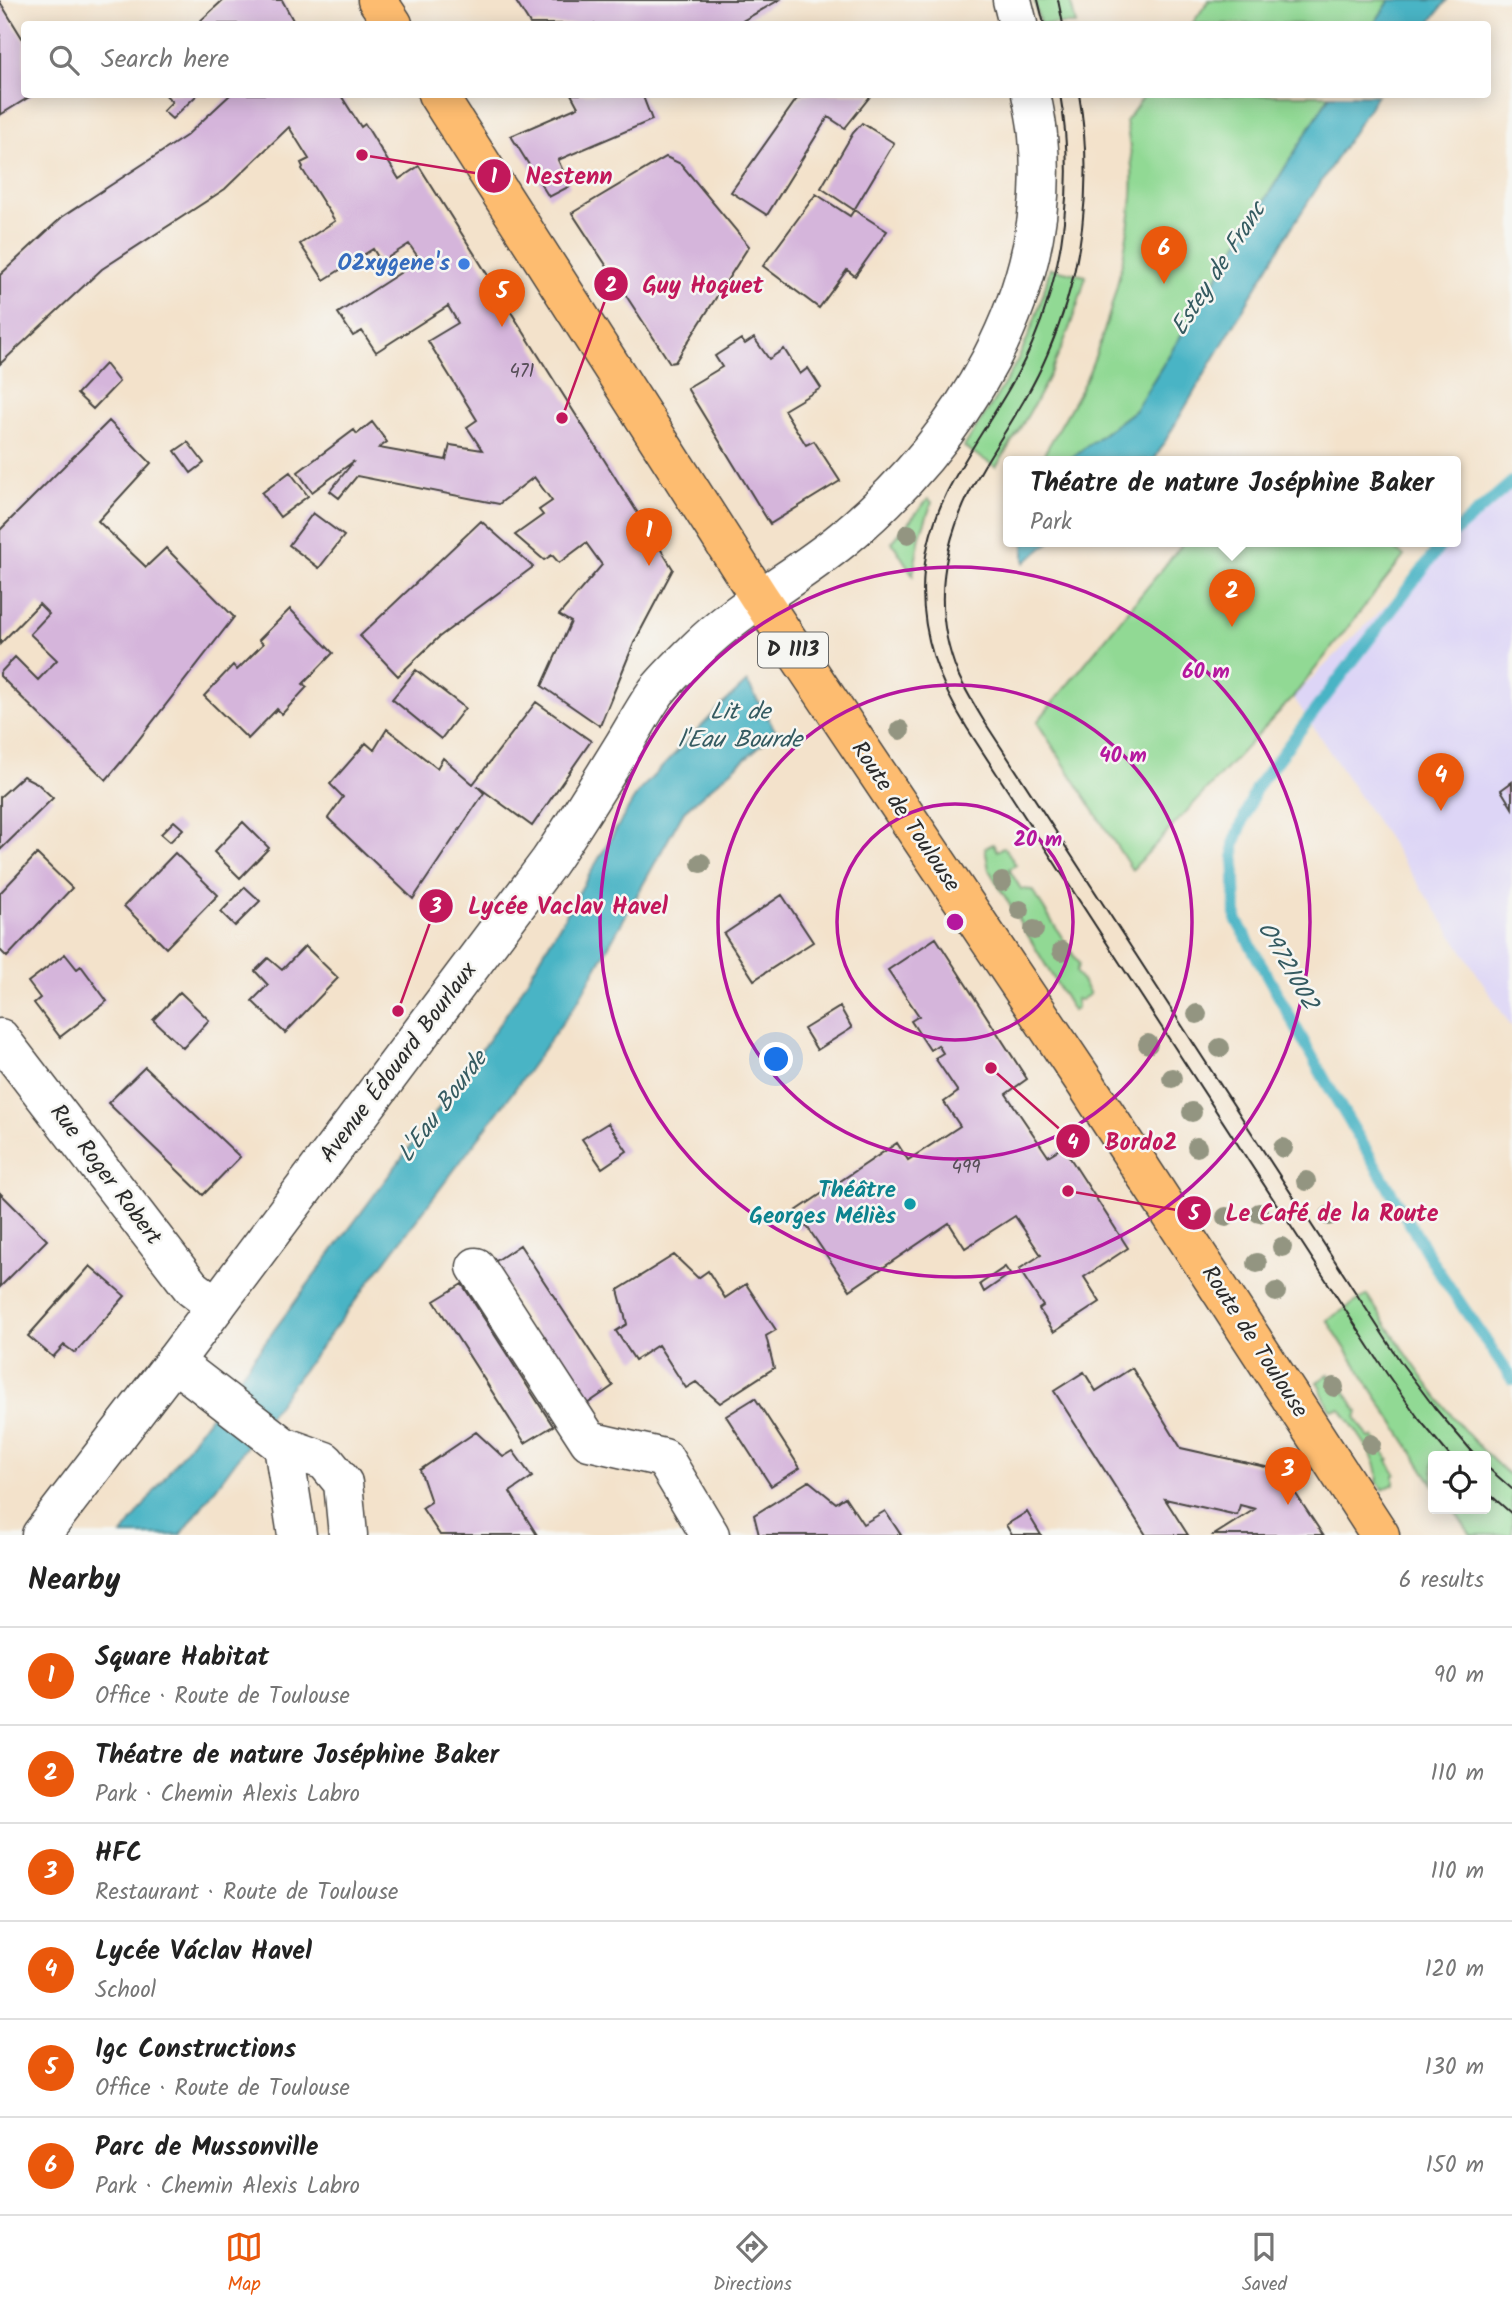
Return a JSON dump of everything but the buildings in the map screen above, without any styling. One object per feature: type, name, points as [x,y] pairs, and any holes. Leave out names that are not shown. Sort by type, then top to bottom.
[{"type":"main road","points":[[377,0],[391,21]]},
{"type":"main road","name":"Route de Toulouse","points":[[441,98],[759,597],[1086,1084],[1380,1535]]},
{"type":"street","points":[[1012,0],[1017,21]]},
{"type":"street","name":"Avenue Édouard Bourlaux","points":[[41,1535],[549,862],[582,815],[656,692],[697,649],[759,597],[842,540],[910,474],[965,404],[995,354],[1021,292],[1039,192],[1039,151],[1032,98]]},
{"type":"street","name":"Rue Roger Robert","points":[[0,1038],[192,1288],[216,1306]]},
{"type":"street","points":[[476,1267],[589,1441],[664,1458],[710,1535]]},
{"type":"street","points":[[174,1362],[274,1438],[325,1461],[343,1483],[348,1535]]},
{"type":"street","points":[[274,1438],[297,1535]]},
{"type":"shaded area","points":[[1512,486],[1512,1028],[1293,697],[1445,547],[1461,547],[1461,531],[1497,495]]},
{"type":"green space","points":[[1034,0],[1070,0],[1075,21],[1039,21]]},
{"type":"green space","points":[[1209,0],[1390,0],[1376,21],[1194,21]]},
{"type":"green space","points":[[1143,98],[1328,98],[1135,410],[1074,456],[1043,456],[1084,383],[1111,308],[1122,263],[1132,196],[1132,168],[1126,121]]},
{"type":"green space","points":[[1050,268],[1086,276],[1060,352],[1025,420],[996,467],[964,447],[1005,383],[1023,349]]},
{"type":"green space","points":[[928,499],[932,502],[920,536],[913,575],[892,542]]},
{"type":"green space","points":[[1180,547],[1391,547],[1404,556],[1293,697],[1132,870],[1037,722]]},
{"type":"green space","points":[[993,844],[997,851],[1004,847],[1016,865],[1009,869],[1021,889],[1032,890],[1079,964],[1076,972],[1090,994],[1081,1000],[1076,999],[1077,1008],[1073,1011],[989,870],[985,848]]},
{"type":"green space","points":[[1367,1295],[1433,1392],[1483,1451],[1428,1451],[1428,1476],[1327,1320]]},
{"type":"green space","points":[[1329,1374],[1331,1378],[1335,1375],[1358,1412],[1356,1418],[1369,1438],[1374,1437],[1396,1474],[1394,1484],[1383,1490],[1377,1482],[1375,1464],[1365,1444],[1341,1409],[1330,1410],[1320,1389],[1317,1382]]},
{"type":"green space","points":[[1491,1459],[1512,1477],[1512,1535],[1471,1535],[1456,1514],[1491,1514]]},
{"type":"water","points":[[1390,0],[1447,0],[1431,21],[1376,21]]},
{"type":"water","points":[[1328,98],[1375,98],[1290,230],[1156,456],[1074,456],[1135,410]]},
{"type":"water","points":[[1024,547],[1044,547],[1024,563]]},
{"type":"water","name":"Lit de l'Eau Bourde","points":[[747,682],[776,732],[684,811],[578,1001],[507,1100],[181,1535],[122,1535],[470,1066],[515,1001],[638,792]]},
{"type":"waterway","name":"O9721002","points":[[1461,527],[1512,482]]},
{"type":"waterway","name":"O9721002","points":[[1439,547],[1256,788],[1234,844],[1236,919],[1326,1082],[1435,1266],[1512,1379]]},
{"type":"tram line","points":[[1038,0],[1043,21]]},
{"type":"tram line","points":[[1058,0],[1062,21]]},
{"type":"tram line","points":[[1060,98],[1067,158],[1066,190],[1064,222],[1052,284],[1043,315],[1023,363],[957,473],[934,522],[923,582],[929,642],[938,671],[967,728],[1387,1374],[1446,1451]]},
{"type":"tram line","points":[[1079,98],[1085,194],[1077,260],[1059,324],[1047,355],[970,491],[959,516],[945,567],[943,593],[949,647],[958,674],[984,721],[1402,1364],[1472,1451]]},
{"type":"tram line","points":[[1491,1470],[1512,1489]]},
{"type":"tram line","points":[[1491,1495],[1512,1514]]},
{"type":"place","name":"Nestenn","points":[[362,155]]},
{"type":"place","name":"O2xygene's","points":[[464,264]]},
{"type":"place","name":"Parc de Mussonville","points":[[1164,284]]},
{"type":"place","name":"Igc Constructions","points":[[502,327]]},
{"type":"place","name":"Guy Hoquet","points":[[562,418]]},
{"type":"place","name":"Square Habitat","points":[[649,566]]},
{"type":"place","name":"Théatre de nature Joséphine Baker","points":[[1232,627]]},
{"type":"place","name":"Lycée Václav Havel","points":[[1441,811]]},
{"type":"place","name":"Lycée Vaclav Havel","points":[[398,1011]]},
{"type":"place","name":"Bordo2","points":[[991,1068]]},
{"type":"place","name":"Le Café de la Route","points":[[1068,1191]]},
{"type":"place","name":"Théâtre Georges Méliès","points":[[910,1204]]},
{"type":"place","name":"HFC","points":[[1288,1505]]},
{"type":"water label","name":"Estey de Franc","points":[[1219,269]]},
{"type":"water label","name":"L'Eau Bourde","points":[[443,1107]]}]
